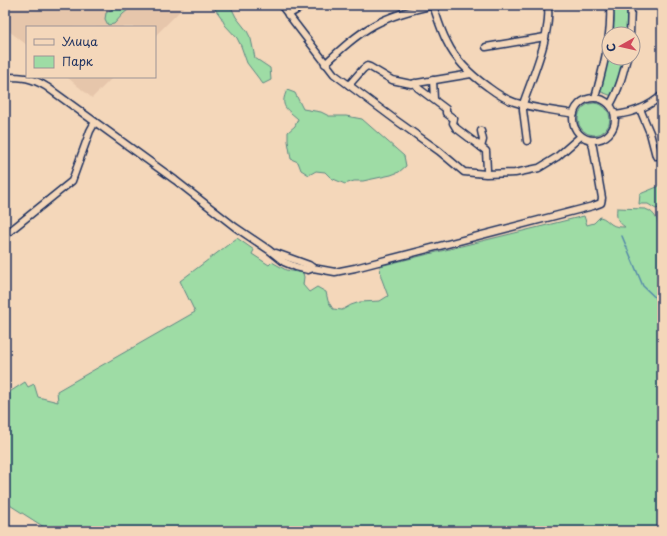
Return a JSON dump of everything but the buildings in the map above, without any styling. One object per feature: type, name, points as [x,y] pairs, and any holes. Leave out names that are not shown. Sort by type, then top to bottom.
[{"type":"street","points":[[281,5],[334,74],[439,151],[464,172],[486,174],[515,173],[539,168],[557,157],[581,136]]},
{"type":"street","points":[[288,15],[305,5]]},
{"type":"street","points":[[326,64],[346,45],[374,25],[402,13],[434,5],[447,43],[459,61],[471,74],[495,92],[513,102],[539,109],[574,114]]},
{"type":"street","points":[[527,141],[523,104],[538,63],[547,24],[548,5]]},
{"type":"street","points":[[595,98],[605,57],[611,18],[610,5]]},
{"type":"street","points":[[630,26],[631,5]]},
{"type":"street","points":[[486,47],[544,37]]},
{"type":"street","points":[[349,85],[367,66],[392,80],[411,84],[471,74]]},
{"type":"street","points":[[610,105],[622,79],[625,66]]},
{"type":"street","points":[[5,77],[26,77]]},
{"type":"street","points":[[28,78],[37,81],[51,90],[96,122],[175,180],[235,227],[269,250],[309,265],[313,268],[335,272],[601,203],[602,198],[593,148],[590,140]]},
{"type":"street","points":[[433,80],[434,99]]},
{"type":"street","points":[[415,83],[418,88],[446,109],[446,113],[454,119],[453,123],[456,128],[486,151],[487,170]]},
{"type":"street","points":[[615,115],[629,113],[640,109],[657,100],[662,95]]},
{"type":"street","points":[[591,98],[598,98],[607,101],[610,105],[615,115],[615,122],[613,129],[607,136],[598,140],[590,140],[581,136],[573,123],[576,107],[584,100],[591,98]]},
{"type":"street","points":[[640,109],[650,133],[656,156],[662,153]]},
{"type":"street","points":[[5,235],[72,181],[90,131],[96,122]]},
{"type":"street","points":[[481,131],[483,140],[481,147]]},
{"type":"street","points":[[593,206],[604,206],[597,150],[598,144],[603,138]]},
{"type":"shaded area","points":[[5,5],[186,5],[156,35],[156,26],[26,26],[26,44],[5,28]]},
{"type":"shaded area","points":[[68,78],[112,78],[92,98]]},
{"type":"green space","points":[[119,5],[134,5],[114,24],[108,25],[105,19],[106,13]]},
{"type":"green space","points":[[212,5],[230,5],[236,17],[247,31],[251,39],[255,58],[270,68],[271,80],[263,84],[247,63],[237,38],[225,25]]},
{"type":"green space","points":[[613,5],[628,5],[627,26],[613,26]]},
{"type":"green space","points":[[607,66],[621,66],[612,96],[599,91]]},
{"type":"green space","points":[[287,90],[295,93],[303,109],[321,112],[329,116],[346,116],[362,119],[404,156],[406,166],[399,172],[391,175],[363,181],[354,181],[345,184],[331,178],[325,172],[316,171],[309,175],[301,170],[298,162],[291,159],[288,132],[295,126],[298,119],[285,107],[284,100]]},
{"type":"green space","points":[[591,103],[597,103],[607,110],[610,119],[609,125],[603,132],[597,135],[591,135],[581,128],[578,122],[578,116],[585,106]]},
{"type":"green space","points":[[662,185],[662,207],[656,209],[648,204],[639,204],[640,194]]},
{"type":"green space","points":[[617,208],[645,209],[649,211],[655,216],[662,236],[662,531],[48,531],[5,502],[5,395],[25,382],[28,387],[34,384],[38,397],[58,402],[57,391],[195,312],[180,281],[237,238],[254,250],[252,254],[269,265],[272,262],[286,270],[303,273],[303,285],[309,292],[317,287],[326,292],[328,301],[333,309],[342,310],[360,302],[380,301],[388,296],[381,277],[380,266],[584,216],[587,225],[594,223],[600,217],[614,226],[625,227],[618,219]]},
{"type":"waterway","points":[[622,236],[643,286],[662,304]]}]
